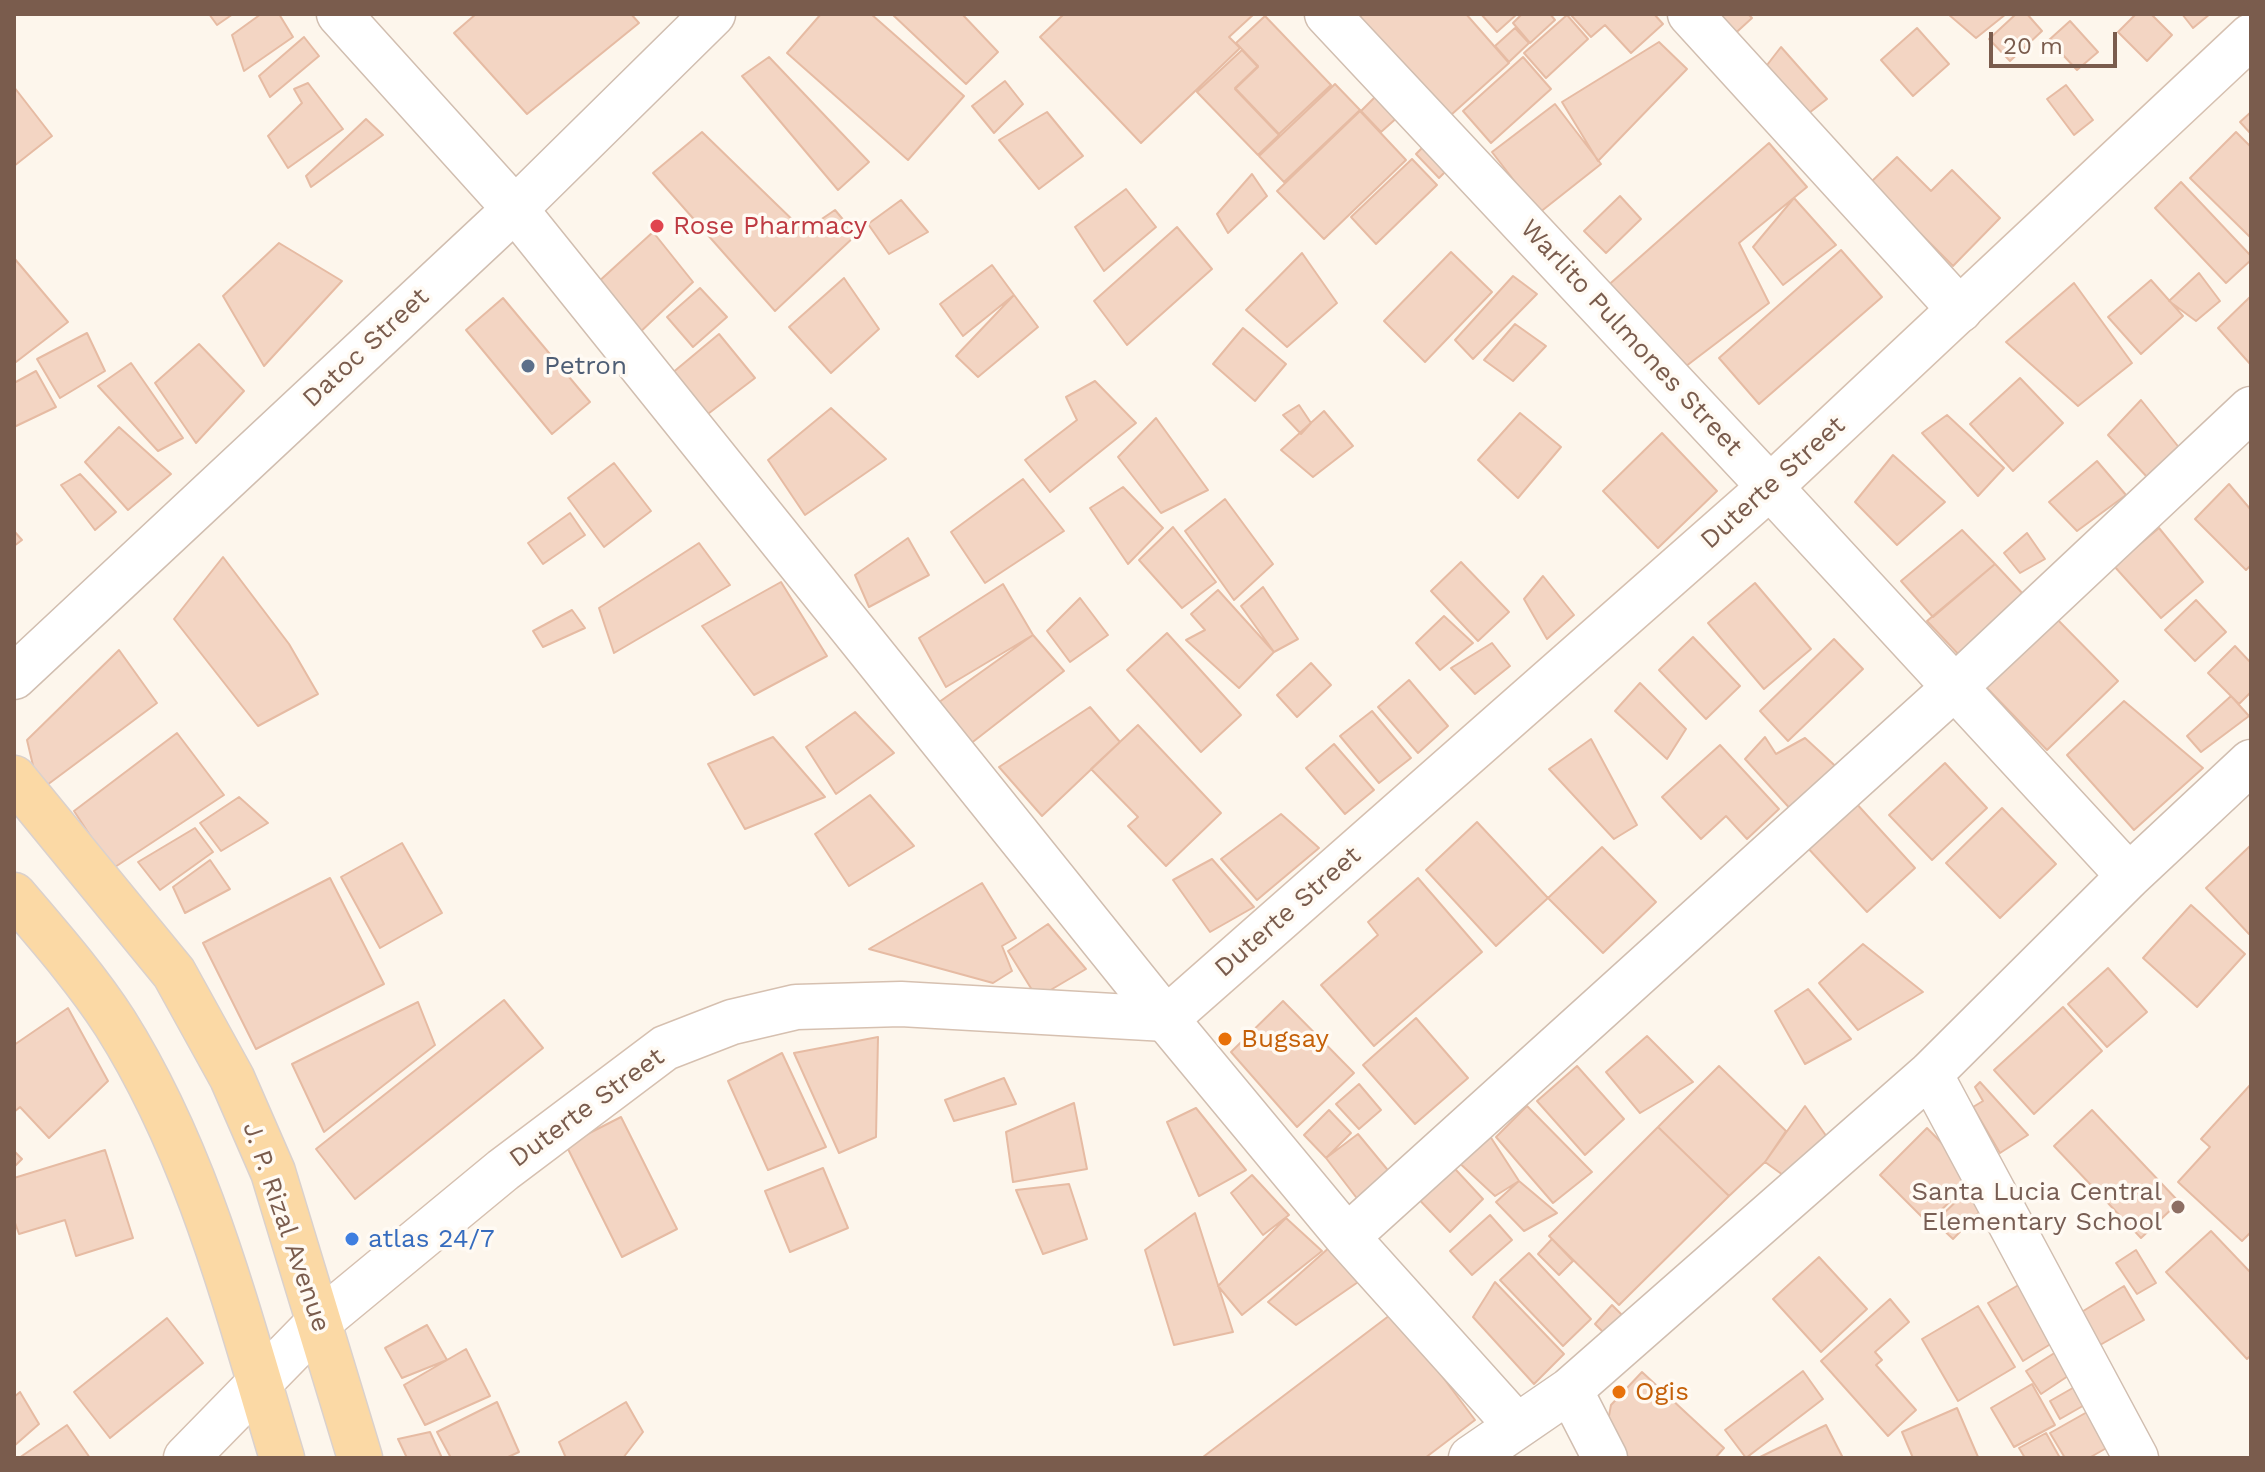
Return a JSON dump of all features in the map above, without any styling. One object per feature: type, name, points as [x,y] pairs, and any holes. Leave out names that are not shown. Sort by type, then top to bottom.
[{"type":"main road","name":"J. P. Rizal Avenue","points":[[14,778],[174,973],[232,1078],[273,1172],[360,1458]]},
{"type":"main road","points":[[14,895],[58,946],[115,1024],[168,1122],[213,1229],[282,1458]]},
{"type":"street","points":[[339,14],[515,209],[1166,1019],[1347,1237],[1517,1426]]},
{"type":"street","name":"Datoc Street","points":[[14,677],[515,209],[713,14]]},
{"type":"street","name":"Warlito Pulmones Street","points":[[1327,14],[2129,876]]},
{"type":"street","points":[[1690,14],[1960,310]]},
{"type":"street","name":"Duterte Street","points":[[186,1458],[319,1322],[503,1170],[665,1048],[732,1022],[796,1007],[901,1004],[1166,1019],[1770,487],[2251,36]]},
{"type":"street","points":[[1347,1237],[1955,687],[2251,409]]},
{"type":"street","points":[[1471,1458],[1570,1390],[1930,1074],[2129,876],[2251,762]]},
{"type":"street","points":[[1930,1074],[2136,1458]]},
{"type":"street","points":[[1570,1390],[1605,1458]]},
{"type":"building","points":[[209,14],[233,14],[217,25]]},
{"type":"building","points":[[261,14],[279,14],[293,37],[244,71],[232,35]]},
{"type":"building","points":[[476,14],[631,14],[639,23],[527,114],[454,33]]},
{"type":"building","points":[[821,14],[871,14],[964,96],[908,160],[787,53]]},
{"type":"building","points":[[892,14],[962,14],[998,52],[966,84]]},
{"type":"building","points":[[1064,14],[1254,14],[1229,37],[1240,48],[1141,143],[1040,37]]},
{"type":"building","points":[[1363,14],[1466,14],[1509,63],[1442,123],[1352,24]]},
{"type":"building","points":[[1481,14],[1517,14],[1497,32]]},
{"type":"building","points":[[1522,14],[1550,14],[1555,20],[1530,43],[1513,23]]},
{"type":"building","points":[[1570,14],[1654,14],[1663,24],[1631,53],[1605,25],[1591,37]]},
{"type":"building","points":[[1705,14],[1748,14],[1752,18],[1728,40]]},
{"type":"building","points":[[1948,14],[2006,14],[1976,38]]},
{"type":"building","points":[[2016,14],[2027,14],[2042,31],[2010,61],[1989,39]]},
{"type":"building","points":[[2136,14],[2151,14],[2172,35],[2147,61],[2118,32]]},
{"type":"building","points":[[2182,14],[2210,14],[2193,28]]},
{"type":"building","points":[[1567,15],[1588,39],[1546,78],[1524,53]]},
{"type":"building","points":[[1265,16],[1331,85],[1279,134],[1235,88],[1258,66],[1236,43]]},
{"type":"building","points":[[2070,21],[2098,52],[2077,70],[2049,40]]},
{"type":"building","points":[[1515,28],[1529,43],[1509,62],[1495,46]]},
{"type":"building","points":[[1917,28],[1949,64],[1913,96],[1881,60]]},
{"type":"building","points":[[304,37],[319,56],[270,97],[259,76]]},
{"type":"building","points":[[1659,42],[1687,69],[1598,161],[1562,102]]},
{"type":"building","points":[[1781,47],[1827,99],[1800,120],[1757,78]]},
{"type":"building","points":[[1242,50],[1258,67],[1235,89],[1279,135],[1258,155],[1197,92]]},
{"type":"building","points":[[769,57],[869,162],[838,190],[742,76]]},
{"type":"building","points":[[1523,57],[1551,89],[1491,143],[1463,111]]},
{"type":"building","points":[[1005,81],[1023,104],[994,133],[972,106]]},
{"type":"building","points":[[308,83],[343,129],[288,168],[268,136],[302,103],[294,89]]},
{"type":"building","points":[[1335,84],[1360,110],[1284,182],[1259,156]]},
{"type":"building","points":[[2066,85],[2093,120],[2074,135],[2047,99]]},
{"type":"building","points":[[14,87],[52,136],[14,166]]},
{"type":"building","points":[[1379,93],[1400,115],[1381,132],[1361,111]]},
{"type":"building","points":[[1555,104],[1601,164],[1539,213],[1492,152]]},
{"type":"building","points":[[1360,111],[1406,160],[1324,239],[1277,191]]},
{"type":"building","points":[[1047,112],[1083,156],[1039,189],[999,140]]},
{"type":"building","points":[[2251,112],[2251,134],[2240,122]]},
{"type":"building","points":[[366,119],[383,135],[311,187],[306,176]]},
{"type":"building","points":[[702,132],[804,231],[835,210],[856,235],[775,311],[653,173]]},
{"type":"building","points":[[2236,132],[2251,147],[2251,238],[2190,178]]},
{"type":"building","points":[[1430,140],[1453,164],[1439,178],[1416,154]]},
{"type":"building","points":[[1769,143],[1807,187],[1739,243],[1769,303],[1677,373],[1604,289]]},
{"type":"building","points":[[1897,157],[1931,191],[1952,170],[2000,218],[1953,266],[1870,183]]},
{"type":"building","points":[[1412,159],[1437,185],[1376,244],[1351,217]]},
{"type":"building","points":[[1252,174],[1267,196],[1228,233],[1217,214]]},
{"type":"building","points":[[2181,182],[2251,256],[2251,260],[2226,283],[2155,208]]},
{"type":"building","points":[[1126,189],[1156,227],[1104,271],[1075,227]]},
{"type":"building","points":[[1620,196],[1641,219],[1606,253],[1584,231]]},
{"type":"building","points":[[1794,198],[1836,245],[1783,285],[1753,247]]},
{"type":"building","points":[[901,200],[928,232],[889,254],[868,224]]},
{"type":"building","points":[[1177,227],[1212,269],[1127,345],[1094,301]]},
{"type":"building","points":[[653,232],[693,282],[636,336],[596,284]]},
{"type":"building","points":[[279,243],[342,281],[264,366],[223,296]]},
{"type":"building","points":[[1841,250],[1882,297],[1759,404],[1719,358]]},
{"type":"building","points":[[1451,252],[1492,292],[1425,362],[1384,321]]},
{"type":"building","points":[[1302,253],[1337,303],[1287,347],[1246,310]]},
{"type":"building","points":[[14,258],[68,322],[16,362],[14,359]]},
{"type":"building","points":[[992,265],[1014,295],[963,336],[940,304]]},
{"type":"building","points":[[2199,273],[2220,301],[2196,321],[2169,301]]},
{"type":"building","points":[[1513,276],[1537,294],[1473,359],[1455,340]]},
{"type":"building","points":[[844,278],[879,329],[831,373],[789,327]]},
{"type":"building","points":[[2151,280],[2183,316],[2141,354],[2108,317]]},
{"type":"building","points":[[2074,283],[2132,363],[2078,406],[2006,342]]},
{"type":"building","points":[[700,288],[727,317],[693,347],[667,317]]},
{"type":"building","points":[[1014,295],[1038,327],[978,377],[956,356]]},
{"type":"building","points":[[2251,296],[2251,365],[2218,328]]},
{"type":"building","name":"Petron","points":[[503,298],[590,402],[552,434],[466,330]]},
{"type":"building","points":[[1515,324],[1546,346],[1513,381],[1484,360]]},
{"type":"building","points":[[1243,328],[1286,364],[1255,401],[1213,364]]},
{"type":"building","points":[[87,333],[105,371],[60,398],[37,359]]},
{"type":"building","points":[[719,334],[755,378],[700,420],[665,379]]},
{"type":"building","points":[[199,344],[244,391],[196,443],[155,383]]},
{"type":"building","points":[[131,363],[183,438],[158,451],[98,386]]},
{"type":"building","points":[[36,371],[56,407],[14,427],[14,383]]},
{"type":"building","points":[[2020,378],[2063,423],[2013,471],[1970,424]]},
{"type":"building","points":[[1095,381],[1136,423],[1050,492],[1025,460],[1077,420],[1066,397]]},
{"type":"building","points":[[2141,400],[2181,450],[2147,477],[2108,435]]},
{"type":"building","points":[[1299,405],[1311,423],[1301,434],[1283,415]]},
{"type":"building","points":[[831,408],[886,459],[805,515],[768,460]]},
{"type":"building","points":[[1324,411],[1353,446],[1313,477],[1281,450]]},
{"type":"building","points":[[1520,413],[1561,447],[1518,498],[1478,460]]},
{"type":"building","points":[[1947,415],[2004,468],[1978,496],[1922,433]]},
{"type":"building","points":[[1156,418],[1208,490],[1161,513],[1118,457]]},
{"type":"building","points":[[119,427],[171,474],[128,510],[85,462]]},
{"type":"building","points":[[1662,433],[1717,491],[1658,548],[1603,491]]},
{"type":"building","points":[[1893,455],[1945,502],[1897,545],[1855,502]]},
{"type":"building","points":[[2097,461],[2126,495],[2077,531],[2049,502]]},
{"type":"building","points":[[614,463],[651,511],[604,547],[568,498]]},
{"type":"building","points":[[80,474],[116,512],[95,530],[61,485]]},
{"type":"building","points":[[1023,479],[1064,531],[985,583],[951,532]]},
{"type":"building","points":[[2229,484],[2251,510],[2251,565],[2246,570],[2195,519]]},
{"type":"building","points":[[1123,487],[1163,528],[1128,564],[1090,508]]},
{"type":"building","points":[[1225,499],[1273,564],[1234,600],[1185,531]]},
{"type":"building","points":[[570,513],[585,535],[543,564],[528,543]]},
{"type":"building","points":[[1173,527],[1216,582],[1182,608],[1139,560]]},
{"type":"building","points":[[2159,528],[2203,582],[2161,618],[2114,566]]},
{"type":"building","points":[[1962,530],[1995,564],[1933,617],[1901,581]]},
{"type":"building","points":[[14,531],[22,540],[14,546]]},
{"type":"building","points":[[2027,533],[2045,559],[2020,573],[2004,553]]},
{"type":"building","points":[[908,538],[929,575],[869,607],[855,575]]},
{"type":"building","points":[[699,543],[730,585],[614,653],[599,608]]},
{"type":"building","points":[[223,557],[289,644],[318,694],[258,726],[174,619]]},
{"type":"building","points":[[1461,562],[1509,612],[1478,641],[1431,591]]},
{"type":"building","points":[[1995,564],[2024,595],[1960,656],[1927,621]]},
{"type":"building","points":[[1543,576],[1574,615],[1547,639],[1524,599]]},
{"type":"building","points":[[781,582],[827,656],[754,695],[702,626]]},
{"type":"building","points":[[1755,583],[1811,649],[1764,689],[1708,623]]},
{"type":"building","points":[[1003,584],[1033,635],[946,687],[919,638]]},
{"type":"building","points":[[1263,587],[1298,639],[1274,652],[1241,606]]},
{"type":"building","points":[[1218,590],[1274,652],[1239,688],[1186,640],[1205,630],[1191,614]]},
{"type":"building","points":[[1080,598],[1108,635],[1070,662],[1047,631]]},
{"type":"building","points":[[2196,600],[2226,632],[2195,661],[2165,630]]},
{"type":"building","points":[[572,610],[585,628],[543,647],[533,631]]},
{"type":"building","points":[[1444,616],[1473,643],[1440,670],[1416,643]]},
{"type":"building","points":[[2054,616],[2118,681],[2047,750],[1985,686]]},
{"type":"building","points":[[1167,633],[1241,715],[1201,752],[1127,670]]},
{"type":"building","points":[[1033,635],[1064,671],[965,748],[928,710]]},
{"type":"building","points":[[1693,637],[1740,686],[1706,719],[1659,670]]},
{"type":"building","points":[[1834,639],[1863,669],[1788,741],[1760,711]]},
{"type":"building","points":[[1492,643],[1510,666],[1475,694],[1451,668]]},
{"type":"building","points":[[2235,646],[2251,663],[2251,692],[2239,704],[2208,673]]},
{"type":"building","points":[[119,650],[157,703],[39,791],[27,740]]},
{"type":"building","points":[[1311,663],[1331,685],[1297,717],[1277,695]]},
{"type":"building","points":[[1409,680],[1448,726],[1418,753],[1378,707]]},
{"type":"building","points":[[1640,683],[1686,729],[1667,759],[1615,711]]},
{"type":"building","points":[[2231,696],[2249,716],[2201,752],[2187,736]]},
{"type":"building","points":[[2124,701],[2203,768],[2134,830],[2067,755]]},
{"type":"building","points":[[1090,707],[1120,742],[1042,816],[999,767]]},
{"type":"building","points":[[1372,711],[1411,758],[1379,783],[1340,736]]},
{"type":"building","points":[[855,712],[894,753],[836,794],[806,747]]},
{"type":"building","points":[[1138,725],[1221,813],[1166,866],[1128,826],[1138,817],[1091,769]]},
{"type":"building","points":[[177,733],[224,795],[112,869],[74,811]]},
{"type":"building","points":[[773,737],[825,797],[745,829],[708,764]]},
{"type":"building","points":[[1765,737],[1776,754],[1805,738],[1844,774],[1794,813],[1745,759]]},
{"type":"building","points":[[1591,739],[1637,825],[1614,839],[1549,769]]},
{"type":"building","points":[[1334,744],[1374,790],[1345,814],[1306,768]]},
{"type":"building","points":[[1720,745],[1779,809],[1747,839],[1726,816],[1701,839],[1662,797]]},
{"type":"building","points":[[1945,763],[1987,808],[1932,860],[1889,815]]},
{"type":"building","points":[[870,795],[914,846],[849,886],[815,834]]},
{"type":"building","points":[[239,797],[268,823],[221,851],[200,823]]},
{"type":"building","points":[[1855,802],[1915,868],[1867,912],[1806,846]]},
{"type":"building","points":[[2002,808],[2056,864],[2000,918],[1946,863]]},
{"type":"building","points":[[1281,814],[1319,848],[1257,900],[1221,859]]},
{"type":"building","points":[[1477,822],[1548,898],[1496,946],[1426,870]]},
{"type":"building","points":[[195,828],[213,852],[160,890],[138,862]]},
{"type":"building","points":[[402,843],[442,913],[380,948],[341,877]]},
{"type":"building","points":[[2251,845],[2251,932],[2249,934],[2206,888]]},
{"type":"building","points":[[1602,847],[1656,902],[1603,953],[1548,898]]},
{"type":"building","points":[[1212,859],[1254,907],[1210,932],[1173,880]]},
{"type":"building","points":[[210,860],[230,889],[185,913],[173,887]]},
{"type":"building","points":[[330,878],[384,984],[256,1049],[203,943]]},
{"type":"building","points":[[1418,878],[1482,952],[1374,1046],[1321,985],[1378,935],[1368,922]]},
{"type":"building","points":[[982,883],[1016,938],[1002,946],[1012,971],[993,983],[869,949]]},
{"type":"building","points":[[2191,905],[2245,954],[2197,1007],[2143,958]]},
{"type":"building","points":[[1048,924],[1086,969],[1037,998],[1008,951]]},
{"type":"building","points":[[1863,944],[1923,992],[1858,1030],[1819,983]]},
{"type":"building","points":[[2108,968],[2147,1012],[2107,1047],[2068,1004]]},
{"type":"building","points":[[1808,989],[1851,1039],[1805,1064],[1775,1011]]},
{"type":"building","points":[[504,1000],[543,1048],[355,1199],[316,1149]]},
{"type":"building","points":[[1283,1001],[1354,1073],[1297,1127],[1231,1052]]},
{"type":"building","points":[[418,1002],[435,1045],[324,1132],[292,1064]]},
{"type":"building","points":[[2063,1007],[2102,1051],[2034,1114],[1994,1070]]},
{"type":"building","points":[[68,1008],[108,1081],[49,1138],[20,1107],[14,1112],[14,1045]]},
{"type":"building","points":[[1416,1018],[1468,1078],[1415,1124],[1363,1065]]},
{"type":"building","points":[[1647,1036],[1693,1082],[1640,1113],[1606,1072]]},
{"type":"building","points":[[878,1037],[876,1137],[839,1153],[794,1053]]},
{"type":"building","points":[[782,1053],[826,1147],[768,1170],[728,1081]]},
{"type":"building","points":[[1577,1066],[1624,1119],[1585,1155],[1537,1101]]},
{"type":"building","points":[[1719,1066],[1786,1131],[1765,1162],[1729,1196],[1658,1127]]},
{"type":"building","points":[[1004,1078],[1016,1104],[954,1121],[945,1100]]},
{"type":"building","points":[[1980,1082],[2028,1135],[2000,1153],[1973,1107],[1983,1101],[1975,1087]]},
{"type":"building","points":[[1359,1084],[1381,1110],[1359,1129],[1336,1104]]},
{"type":"building","points":[[2251,1084],[2251,1232],[2242,1241],[2178,1182],[2210,1147],[2201,1139]]},
{"type":"building","points":[[1074,1103],[1087,1169],[1013,1182],[1006,1132]]},
{"type":"building","points":[[1527,1106],[1592,1172],[1553,1203],[1496,1137]]},
{"type":"building","points":[[1805,1106],[1827,1137],[1794,1183],[1765,1162]]},
{"type":"building","points":[[1196,1108],[1246,1170],[1199,1196],[1167,1122]]},
{"type":"building","points":[[1329,1110],[1351,1133],[1326,1158],[1304,1135]]},
{"type":"building","points":[[2092,1110],[2179,1202],[2141,1238],[2054,1146]]},
{"type":"building","points":[[621,1117],[677,1229],[622,1257],[566,1145]]},
{"type":"building","points":[[1658,1127],[1729,1196],[1619,1305],[1549,1236]]},
{"type":"building","points":[[1927,1128],[1975,1177],[1928,1223],[1880,1175]]},
{"type":"building","points":[[1488,1133],[1519,1181],[1495,1196],[1454,1158]]},
{"type":"building","points":[[1358,1134],[1391,1174],[1359,1201],[1326,1158]]},
{"type":"building","points":[[105,1150],[133,1238],[76,1256],[65,1220],[19,1234],[14,1220],[14,1178]]},
{"type":"building","points":[[14,1151],[22,1159],[14,1167]]},
{"type":"building","points":[[1444,1157],[1483,1199],[1450,1232],[1410,1190]]},
{"type":"building","points":[[823,1168],[848,1228],[790,1252],[765,1191]]},
{"type":"building","points":[[1252,1175],[1289,1215],[1263,1235],[1231,1193]]},
{"type":"building","points":[[1519,1181],[1557,1213],[1524,1231],[1496,1202]]},
{"type":"building","points":[[1977,1181],[1994,1197],[1953,1239],[1935,1222]]},
{"type":"building","points":[[1069,1184],[1087,1239],[1043,1254],[1016,1190]]},
{"type":"building","points":[[1195,1213],[1233,1332],[1174,1345],[1145,1250]]},
{"type":"building","points":[[1490,1215],[1512,1240],[1472,1275],[1450,1251]]},
{"type":"building","points":[[1286,1218],[1322,1251],[1242,1315],[1218,1286]]},
{"type":"building","points":[[2211,1231],[2251,1273],[2251,1355],[2247,1359],[2166,1272]]},
{"type":"building","points":[[1552,1239],[1573,1261],[1559,1275],[1538,1254]]},
{"type":"building","points":[[1331,1246],[1361,1280],[1296,1325],[1268,1302]]},
{"type":"building","points":[[2136,1250],[2156,1283],[2137,1294],[2116,1263]]},
{"type":"building","points":[[1529,1253],[1591,1319],[1563,1346],[1500,1280]]},
{"type":"building","points":[[1819,1257],[1867,1309],[1821,1352],[1773,1299]]},
{"type":"building","points":[[2027,1280],[2062,1337],[2023,1361],[1988,1303]]},
{"type":"building","points":[[1495,1282],[1564,1354],[1534,1384],[1473,1317]]},
{"type":"building","points":[[2124,1286],[2144,1320],[2100,1345],[2080,1313]]},
{"type":"building","points":[[1890,1299],[1909,1322],[1875,1352],[1882,1360],[1876,1365],[1916,1410],[1888,1436],[1821,1361]]},
{"type":"building","points":[[1612,1305],[1624,1317],[1606,1335],[1595,1324]]},
{"type":"building","points":[[1978,1306],[2015,1367],[1958,1401],[1922,1339]]},
{"type":"building","points":[[1394,1312],[1475,1420],[1425,1458],[1203,1457]]},
{"type":"building","points":[[167,1318],[203,1363],[110,1438],[74,1392]]},
{"type":"building","points":[[427,1325],[447,1360],[402,1378],[385,1348]]},
{"type":"building","points":[[2067,1345],[2080,1368],[2041,1394],[2026,1371]]},
{"type":"building","points":[[466,1349],[490,1396],[425,1425],[404,1385]]},
{"type":"building","points":[[1803,1371],[1823,1399],[1746,1458],[1725,1430]]},
{"type":"building","points":[[1642,1372],[1724,1448],[1715,1458],[1621,1458],[1606,1432],[1611,1405]]},
{"type":"building","points":[[2085,1381],[2095,1399],[2060,1419],[2050,1401]]},
{"type":"building","points":[[2032,1384],[2055,1425],[2014,1447],[1991,1408]]},
{"type":"building","points":[[20,1392],[39,1424],[14,1446],[14,1397]]},
{"type":"building","points":[[497,1402],[519,1452],[506,1458],[451,1458],[437,1432]]},
{"type":"building","points":[[626,1402],[643,1432],[623,1458],[566,1458],[559,1442]]},
{"type":"building","points":[[2096,1407],[2117,1442],[2089,1458],[2065,1458],[2050,1433]]},
{"type":"building","points":[[1957,1408],[1978,1457],[1913,1458],[1902,1432]]},
{"type":"building","points":[[67,1425],[90,1458],[19,1458]]},
{"type":"building","points":[[1826,1425],[1843,1458],[1758,1458]]},
{"type":"building","points":[[430,1432],[442,1458],[407,1458],[398,1439]]},
{"type":"building","points":[[2046,1433],[2060,1458],[2025,1458],[2019,1448]]},
{"type":"place","name":"Rose Pharmacy","points":[[657,226]]},
{"type":"place","name":"Petron","points":[[528,366]]},
{"type":"place","name":"Bugsay","points":[[1225,1039]]},
{"type":"place","name":"Santa Lucia Central Elementary School","points":[[2178,1207]]},
{"type":"place","name":"atlas 24/7","points":[[352,1239]]},
{"type":"place","name":"Ogis","points":[[1619,1392]]}]
